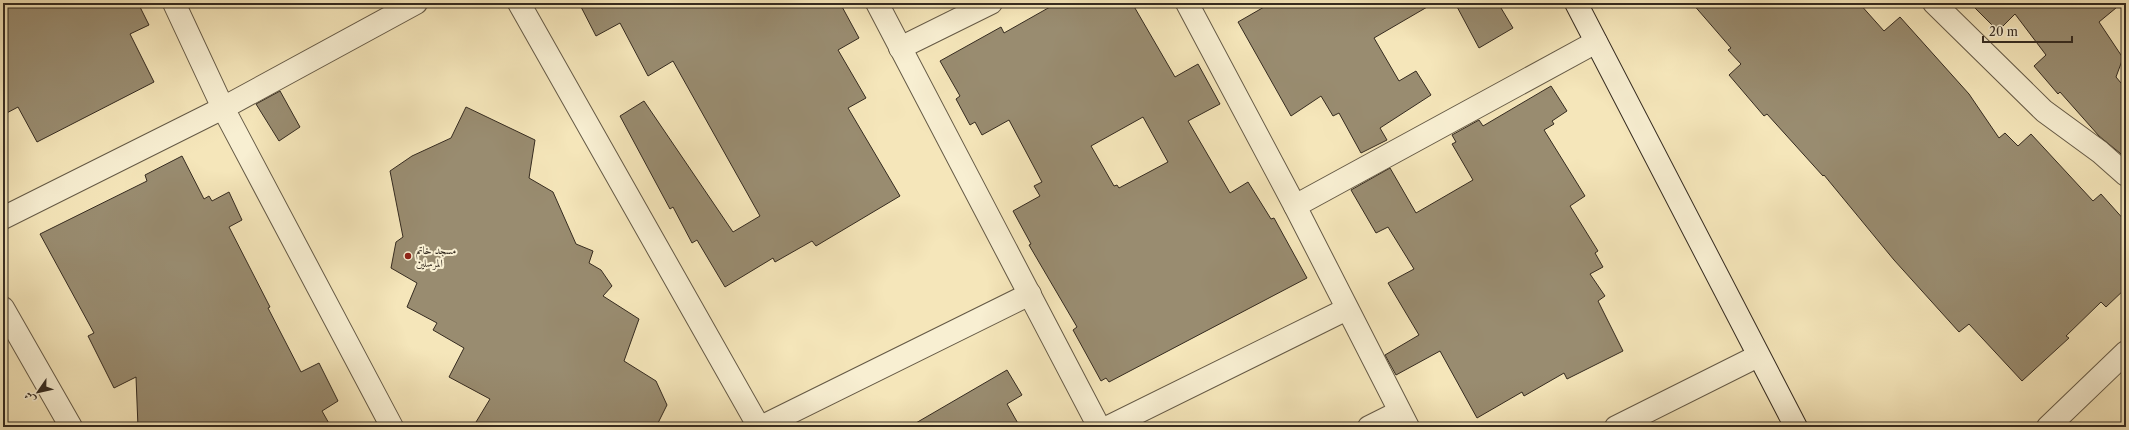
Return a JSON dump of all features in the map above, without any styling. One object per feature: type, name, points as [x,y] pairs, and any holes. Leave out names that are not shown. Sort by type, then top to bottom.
[{"type":"street","points":[[174,3],[224,108],[392,427]]},
{"type":"street","points":[[3,218],[224,108],[416,3]]},
{"type":"street","points":[[519,3],[760,427],[1030,294]]},
{"type":"street","points":[[877,3],[1099,427]]},
{"type":"street","points":[[900,48],[991,3]]},
{"type":"street","points":[[1187,3],[1295,206],[1404,419],[1370,427]]},
{"type":"street","points":[[1576,3],[1796,427]]},
{"type":"street","points":[[1934,3],[2044,112],[2100,152],[2126,175]]},
{"type":"street","points":[[1295,206],[1596,42]]},
{"type":"street","points":[[3,308],[70,427]]},
{"type":"street","points":[[1108,427],[1347,309]]},
{"type":"street","points":[[2048,427],[2126,352]]},
{"type":"street","points":[[1616,427],[1758,356]]},
{"type":"building","points":[[3,3],[138,3],[149,25],[130,34],[154,82],[37,142],[18,107],[3,115]]},
{"type":"building","points":[[579,3],[840,3],[859,38],[838,50],[866,98],[848,108],[900,196],[816,246],[812,241],[775,262],[773,258],[725,287],[697,240],[692,243],[673,207],[670,209],[620,116],[644,101],[733,232],[760,216],[673,61],[648,76],[620,23],[596,36]]},
{"type":"building","points":[[1057,3],[1132,3],[1175,77],[1198,64],[1220,104],[1188,121],[1230,193],[1248,182],[1271,219],[1274,218],[1307,278],[1109,382],[1106,378],[1101,381],[1073,330],[1077,327],[1029,245],[1031,244],[1013,211],[1040,196],[1034,186],[1042,182],[1009,120],[982,135],[975,122],[970,125],[956,99],[960,96],[940,61],[1001,27],[1004,33]],"holes":[[[1143,117],[1168,162],[1119,188],[1117,185],[1114,186],[1091,146]]]},
{"type":"building","points":[[1271,3],[1434,3],[1374,38],[1399,81],[1416,71],[1431,95],[1380,128],[1387,140],[1361,153],[1339,113],[1333,116],[1321,96],[1291,116],[1238,22]]},
{"type":"building","points":[[1455,3],[1498,3],[1513,28],[1479,48]]},
{"type":"building","points":[[1692,3],[1859,3],[1884,31],[1900,17],[1969,94],[1999,138],[2005,133],[2018,146],[2031,134],[2093,201],[2101,194],[2126,222],[2126,288],[2106,307],[2101,302],[2066,336],[2069,338],[2022,381],[1969,324],[1959,332],[1894,260],[1824,175],[1823,176],[1767,114],[1764,116],[1729,75],[1741,64],[1728,50],[1731,48]]},
{"type":"building","points":[[1970,3],[2122,3],[2099,22],[2123,58],[2116,77],[2126,89],[2126,158],[2099,136],[2060,92],[2058,94],[2034,66],[2046,55],[2015,14],[1998,31]]},
{"type":"building","points":[[1551,86],[1567,111],[1552,121],[1554,124],[1544,130],[1585,196],[1570,206],[1598,251],[1595,253],[1603,267],[1590,274],[1605,296],[1598,301],[1623,351],[1567,379],[1564,373],[1524,396],[1522,392],[1477,418],[1440,351],[1396,375],[1385,355],[1419,335],[1388,283],[1414,269],[1388,227],[1376,233],[1351,190],[1390,168],[1416,213],[1473,180],[1452,144],[1456,142],[1452,135],[1479,120],[1483,126]]},
{"type":"building","points":[[280,91],[300,127],[279,141],[256,104]]},
{"type":"building","points":[[466,107],[535,140],[529,178],[553,192],[576,244],[593,251],[589,263],[601,270],[612,286],[603,296],[639,319],[624,361],[656,381],[667,405],[656,427],[473,427],[490,399],[449,377],[464,348],[433,330],[437,323],[407,307],[417,283],[391,268],[396,242],[403,237],[390,171],[412,156],[451,138]]},
{"type":"building","points":[[182,156],[204,199],[209,196],[212,201],[229,192],[242,220],[229,227],[301,372],[319,363],[338,401],[322,411],[331,427],[138,427],[136,377],[114,388],[88,336],[94,333],[40,234],[147,181],[145,175]]},
{"type":"building","points":[[1007,370],[1022,395],[1007,404],[1020,427],[909,427]]},
{"type":"place","name":"مسجد خاتم المرسلين","points":[[408,256]]}]
